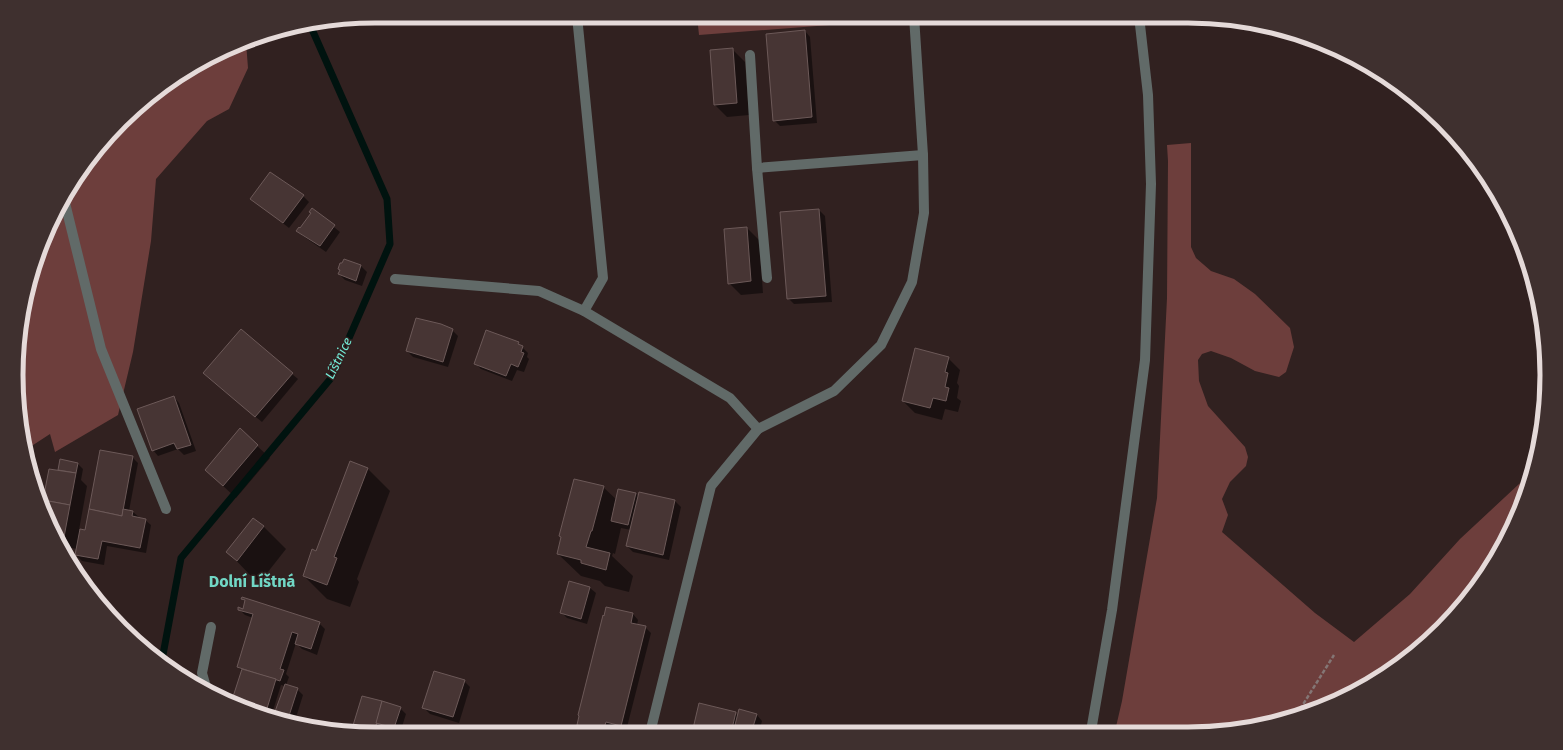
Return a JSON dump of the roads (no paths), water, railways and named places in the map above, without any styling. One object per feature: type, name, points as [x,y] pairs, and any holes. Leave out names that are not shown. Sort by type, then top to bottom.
[{"type":"street","points":[[578,23],[603,278],[584,311]]},
{"type":"street","points":[[652,727],[712,486],[758,429],[834,391],[881,345],[912,282],[924,214],[923,155],[914,23]]},
{"type":"street","points":[[1092,727],[1112,610],[1145,360],[1151,184],[1148,94],[1140,23]]},
{"type":"street","points":[[750,55],[766,278]]},
{"type":"street","points":[[757,168],[923,155]]},
{"type":"street","points":[[66,207],[101,349],[166,509]]},
{"type":"street","points":[[395,279],[539,292],[584,311],[730,398],[758,429]]},
{"type":"street","points":[[205,683],[202,673],[211,627]]},
{"type":"waterway","name":"Líštnice","points":[[163,655],[181,558],[332,377],[390,244],[387,199],[312,29]]},
{"type":"district","name":"Dolní Líštná","points":[[252,581]]}]
